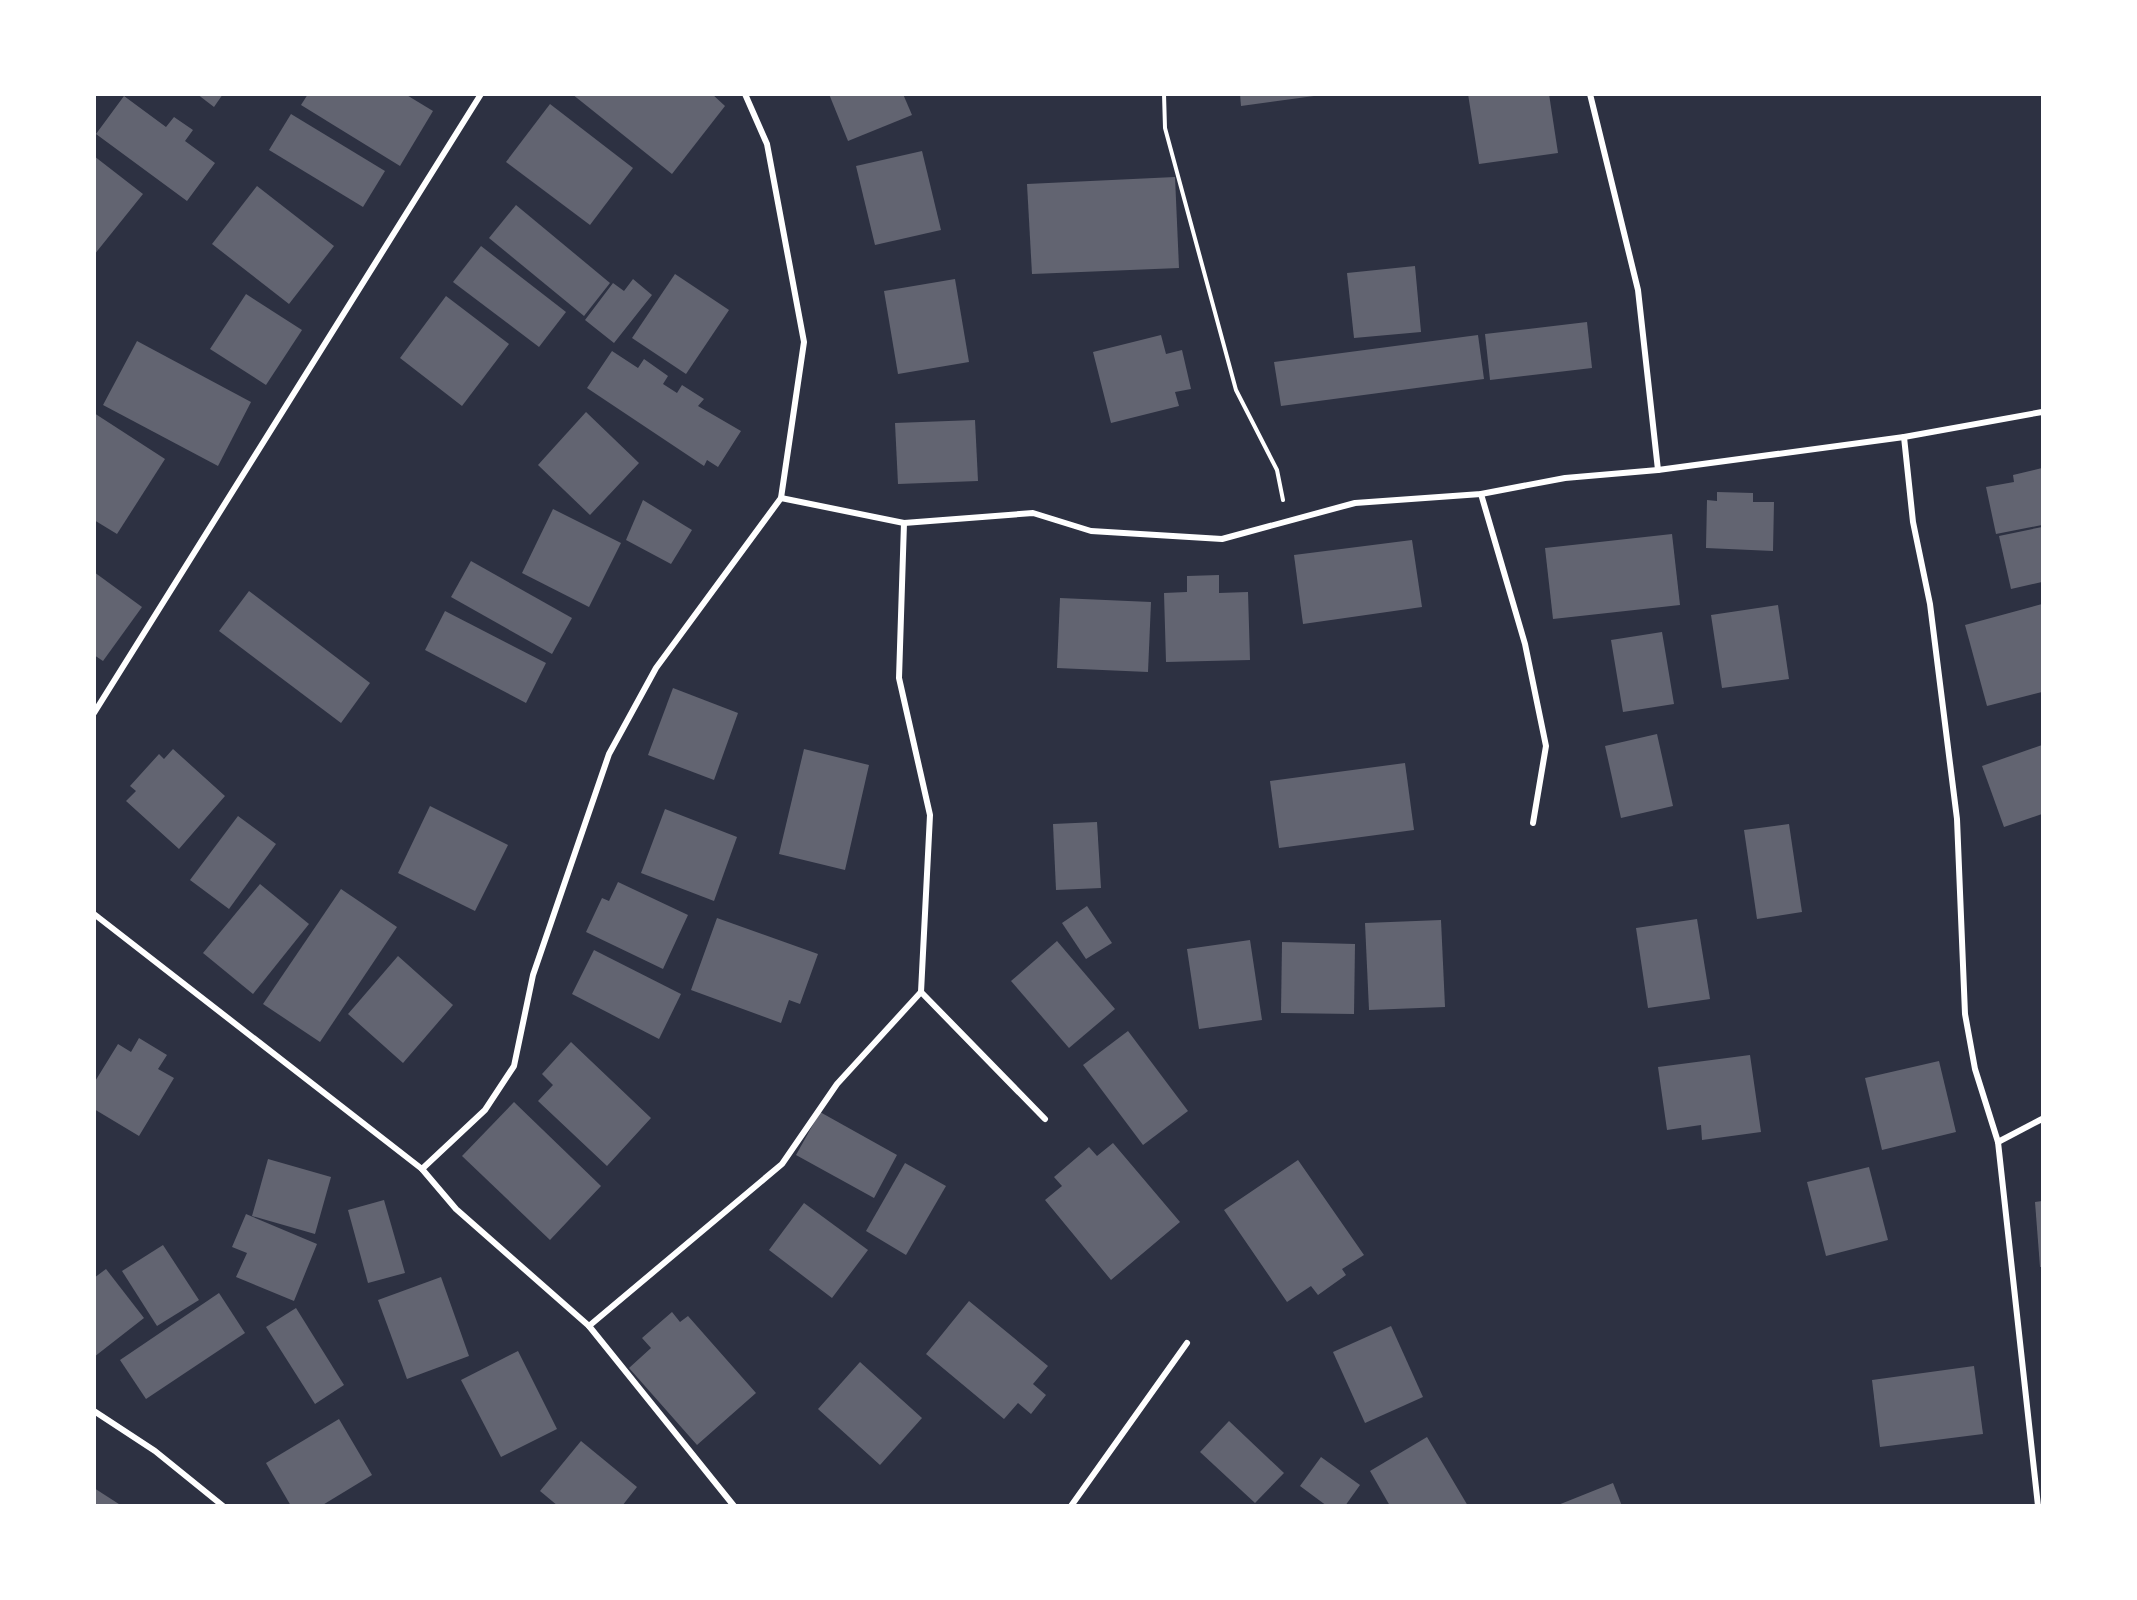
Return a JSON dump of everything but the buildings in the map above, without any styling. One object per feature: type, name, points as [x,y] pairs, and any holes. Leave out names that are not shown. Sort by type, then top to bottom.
[{"type":"street","points":[[94,713],[481,94]]},
{"type":"street","points":[[422,1169],[485,1110],[514,1066],[533,975],[609,753],[656,668],[782,498],[804,342],[767,144],[745,94]]},
{"type":"street","points":[[1590,94],[1638,291],[1658,470]]},
{"type":"street","points":[[782,498],[904,523],[1033,513],[1091,531],[1222,539],[1355,503],[1480,494],[1565,478],[1658,470],[1904,437],[2043,412]]},
{"type":"street","points":[[1904,437],[1913,522],[1930,604],[1957,819],[1965,1014],[1975,1069],[1998,1142],[2038,1506]]},
{"type":"street","points":[[1480,494],[1525,644],[1546,746],[1533,823]]},
{"type":"street","points":[[589,1326],[782,1164],[837,1084],[921,992],[930,814],[899,678],[904,523]]},
{"type":"street","points":[[94,914],[422,1169],[456,1209],[589,1326],[734,1506]]},
{"type":"street","points":[[921,992],[1045,1119]]},
{"type":"street","points":[[1998,1142],[2043,1119]]},
{"type":"street","points":[[1071,1506],[1187,1343]]},
{"type":"street","points":[[94,1410],[155,1451],[223,1506]]},
{"type":"path","points":[[1164,94],[1165,128],[1236,390],[1277,470],[1288,521]]}]
